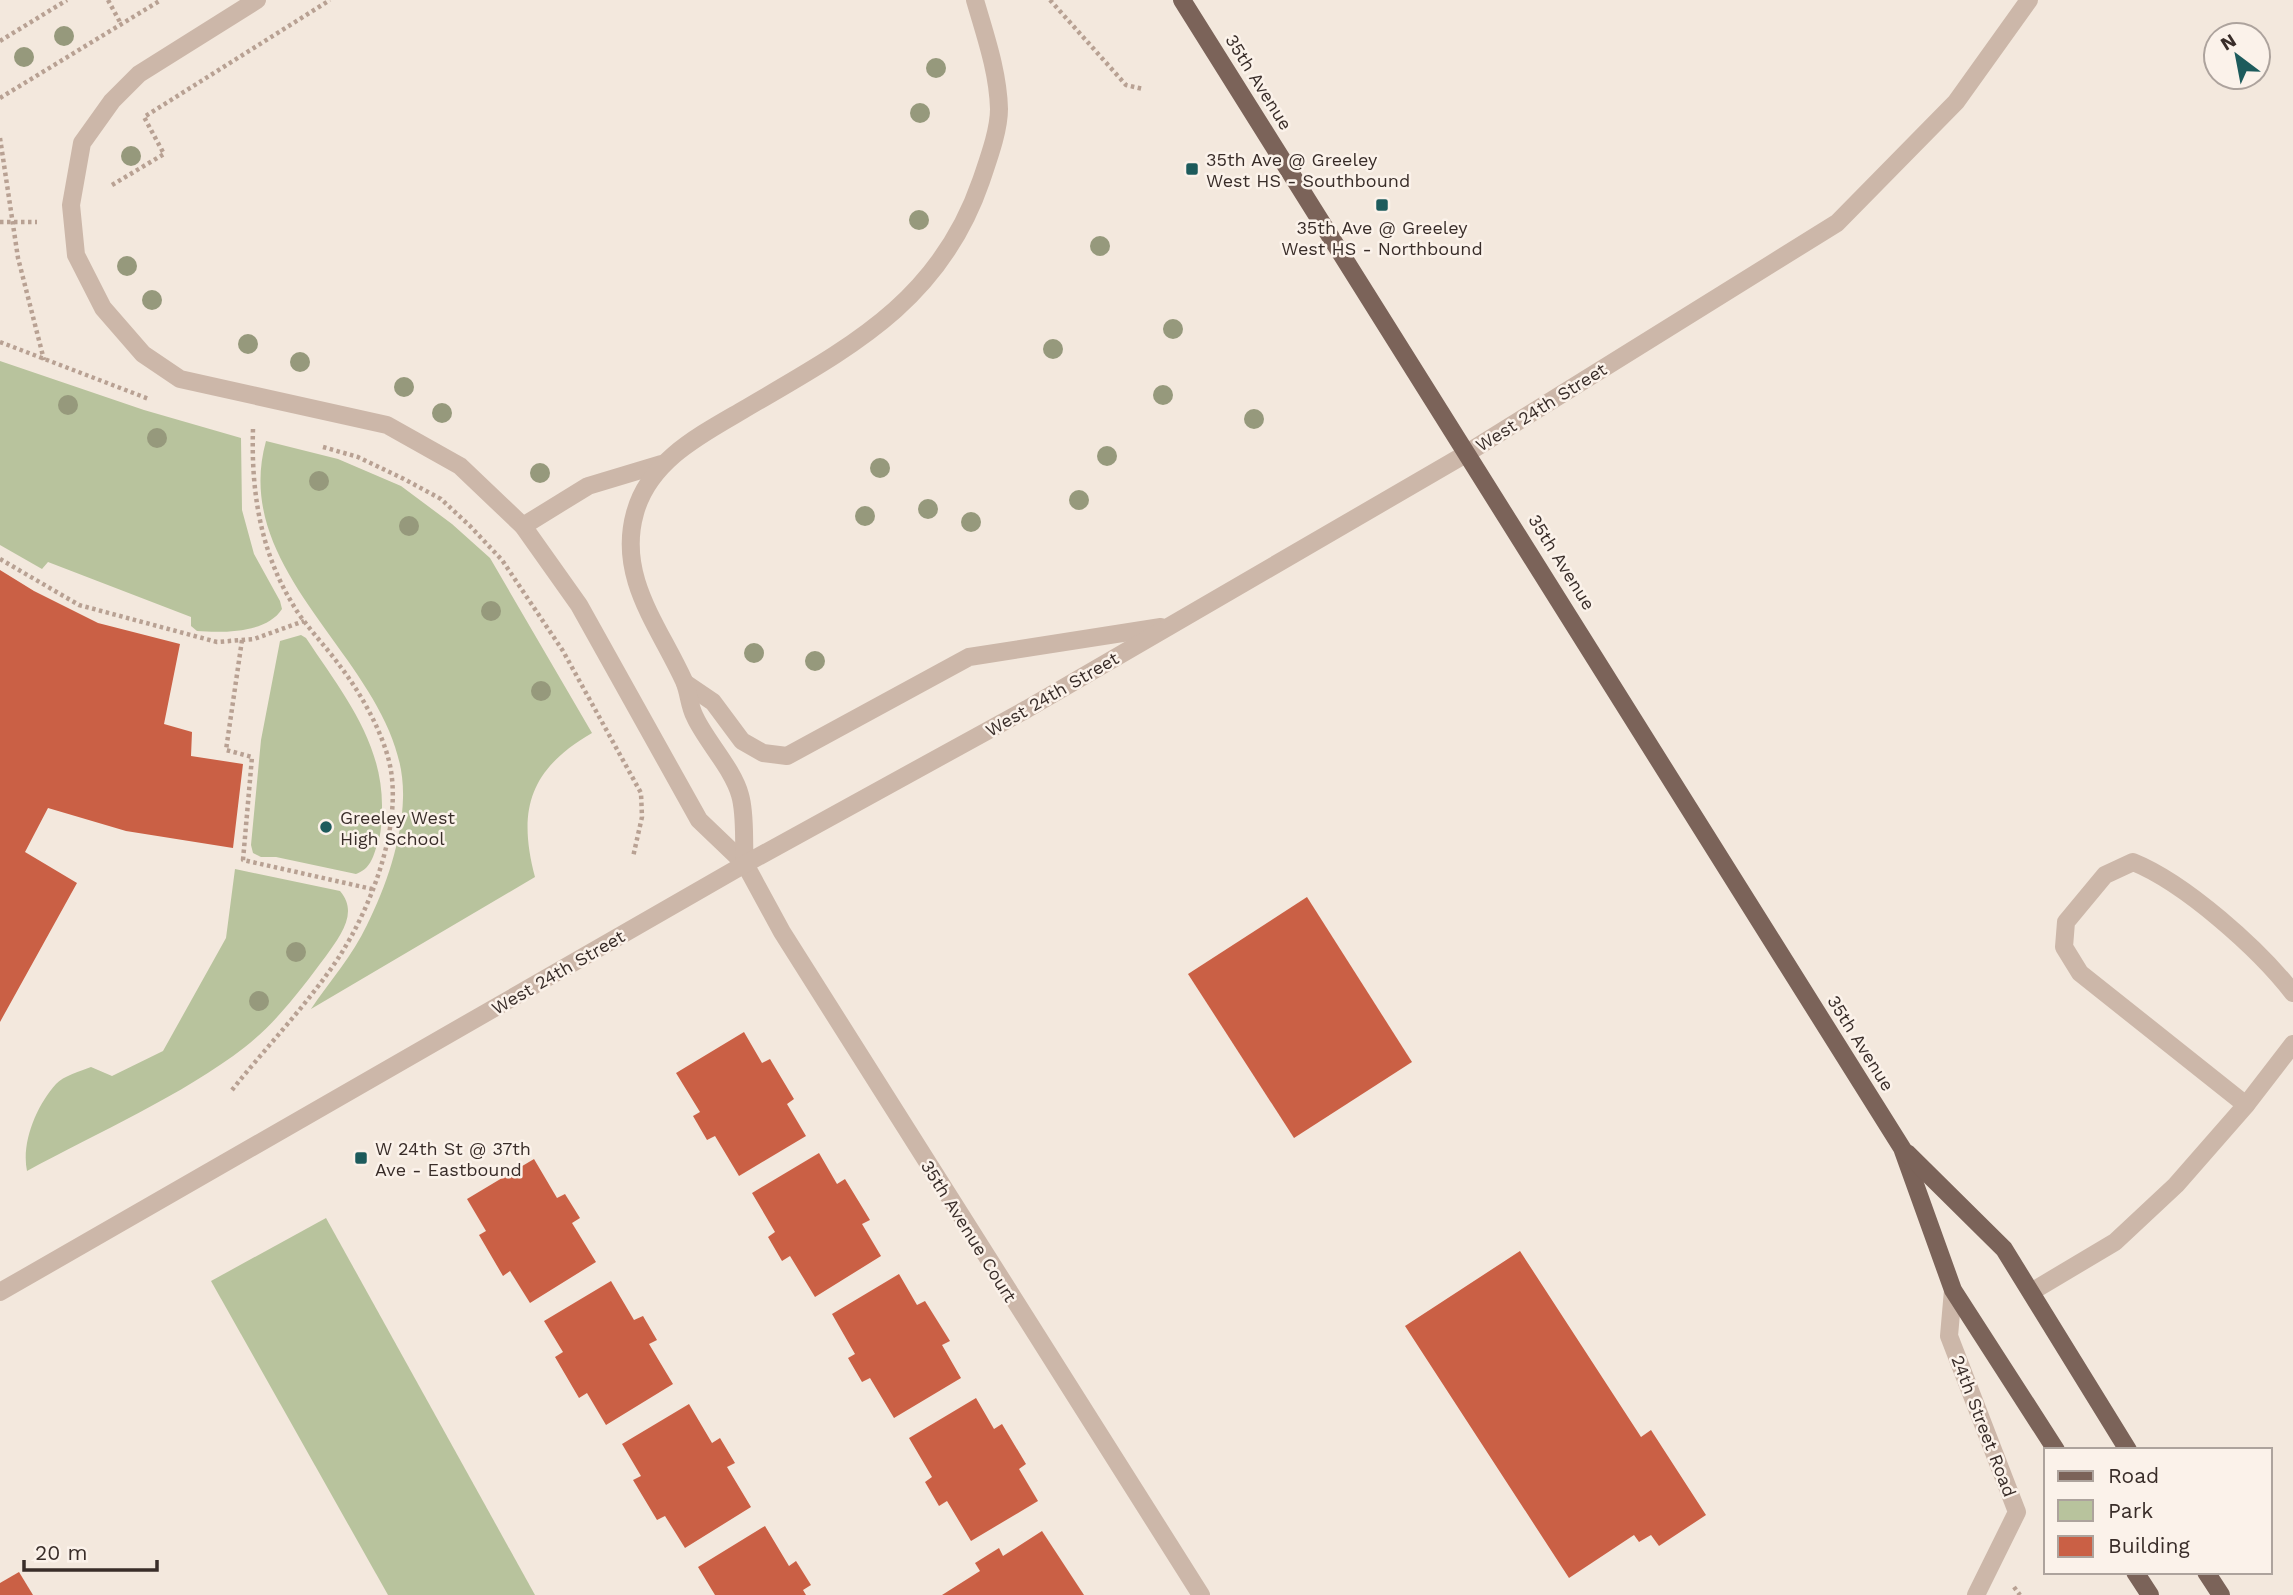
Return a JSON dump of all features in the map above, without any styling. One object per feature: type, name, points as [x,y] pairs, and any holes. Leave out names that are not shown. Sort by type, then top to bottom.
[{"type":"main road","name":"35th Avenue","points":[[1182,0],[1902,1148],[1953,1290],[2055,1448]]},
{"type":"main road","name":"35th Avenue","points":[[1902,1148],[2004,1249],[2127,1448]]},
{"type":"main road","points":[[2136,1574],[2150,1595]]},
{"type":"main road","points":[[2207,1574],[2221,1595]]},
{"type":"street","points":[[257,0],[139,74],[112,101],[82,143],[71,205],[76,255],[103,308],[143,354],[180,379],[387,425],[460,466],[523,526],[579,605],[699,820],[745,864]]},
{"type":"street","points":[[523,526],[587,486],[661,464],[697,437],[838,354],[888,318],[931,275],[968,218],[985,168],[999,111],[994,68],[975,0]]},
{"type":"street","name":"West 24th Street","points":[[0,1292],[745,864],[985,734],[1171,626],[1468,453],[1837,223],[1956,102],[2029,0]]},
{"type":"street","points":[[661,464],[635,511],[629,551],[639,592],[685,683],[694,715],[740,794],[745,864]]},
{"type":"street","points":[[685,683],[713,702],[742,741],[763,753],[787,756],[969,657],[1171,626]]},
{"type":"street","points":[[2246,1105],[2080,973],[2064,947],[2066,922],[2105,875],[2133,862],[2159,873],[2268,961],[2293,993]]},
{"type":"street","name":"35th Avenue Court","points":[[745,864],[786,940],[1201,1595]]},
{"type":"street","points":[[2031,1292],[2115,1242],[2176,1185],[2246,1105],[2293,1044]]},
{"type":"street","name":"24th Street Road","points":[[1953,1290],[1949,1336],[2017,1512],[1976,1595]]},
{"type":"path","points":[[0,41],[67,0]]},
{"type":"path","points":[[107,0],[121,24]]},
{"type":"path","points":[[0,98],[161,0]]},
{"type":"path","points":[[112,185],[164,155],[144,117],[330,0]]},
{"type":"path","points":[[1050,0],[1126,85],[1143,89]]},
{"type":"path","points":[[0,138],[18,258],[44,360]]},
{"type":"path","points":[[0,222],[37,222]]},
{"type":"path","points":[[0,342],[154,401]]},
{"type":"path","points":[[240,426],[264,432]]},
{"type":"path","points":[[232,1090],[339,957],[383,863],[392,805],[389,761],[373,721],[342,668],[291,602],[274,564],[255,502],[253,429]]},
{"type":"path","points":[[321,446],[358,457],[442,499],[502,561],[563,651],[641,793],[642,817],[633,857]]},
{"type":"path","points":[[0,559],[79,605],[217,642],[242,640],[304,621]]},
{"type":"path","points":[[242,640],[226,750],[252,757],[243,860],[372,889]]},
{"type":"green space","points":[[0,361],[144,410],[241,438],[242,510],[254,554],[280,601],[282,609],[275,617],[244,630],[197,631],[191,626],[191,617],[48,562],[42,569],[0,545]]},
{"type":"green space","points":[[266,441],[338,459],[401,486],[452,524],[490,558],[592,733],[554,761],[542,776],[534,793],[529,811],[528,831],[535,877],[311,1009],[355,947],[374,910],[396,847],[403,798],[397,751],[378,707],[293,581],[272,538],[261,491]]},
{"type":"green space","points":[[301,635],[306,638],[346,697],[368,739],[375,761],[382,808],[380,836],[370,862],[356,874],[276,857],[261,857],[253,853],[251,845],[261,740],[280,641]]},
{"type":"green space","points":[[235,869],[340,891],[348,908],[342,932],[288,1004],[268,1027],[245,1047],[221,1065],[139,1113],[27,1171],[26,1148],[32,1124],[43,1102],[59,1081],[91,1067],[112,1076],[163,1051],[226,938]]},
{"type":"green space","points":[[326,1218],[535,1595],[388,1595],[211,1281]]},
{"type":"building","points":[[0,570],[34,591],[98,623],[180,644],[164,724],[192,732],[191,756],[243,764],[233,848],[126,831],[48,808],[25,852],[77,883],[0,1022]]},
{"type":"building","points":[[1307,897],[1412,1062],[1294,1138],[1188,974]]},
{"type":"building","points":[[744,1032],[762,1063],[770,1059],[794,1099],[787,1104],[806,1136],[739,1176],[715,1136],[707,1140],[693,1116],[700,1112],[676,1073]]},
{"type":"building","points":[[819,1153],[837,1184],[845,1179],[870,1220],[862,1224],[881,1256],[815,1297],[790,1256],[782,1261],[768,1237],[775,1232],[752,1193]]},
{"type":"building","points":[[534,1159],[557,1198],[565,1194],[580,1218],[572,1223],[596,1262],[530,1303],[510,1271],[503,1276],[479,1235],[486,1231],[467,1199]]},
{"type":"building","points":[[1520,1251],[1641,1437],[1651,1430],[1706,1515],[1659,1546],[1651,1535],[1639,1542],[1634,1535],[1569,1578],[1405,1326]]},
{"type":"building","points":[[899,1274],[917,1305],[925,1301],[950,1341],[942,1345],[961,1378],[894,1418],[870,1378],[862,1382],[848,1358],[855,1354],[832,1314]]},
{"type":"building","points":[[611,1281],[634,1320],[643,1316],[657,1340],[649,1344],[673,1384],[606,1425],[587,1393],[579,1398],[555,1357],[563,1352],[544,1321]]},
{"type":"building","points":[[976,1398],[994,1429],[1002,1424],[1026,1464],[1019,1469],[1038,1501],[971,1541],[947,1501],[939,1506],[925,1482],[932,1477],[909,1438]]},
{"type":"building","points":[[689,1404],[712,1443],[720,1438],[735,1463],[727,1467],[751,1507],[685,1548],[665,1516],[657,1520],[633,1480],[641,1476],[622,1444]]},
{"type":"building","points":[[765,1526],[789,1566],[796,1561],[811,1585],[803,1590],[806,1595],[715,1595],[698,1567]]},
{"type":"building","points":[[1042,1531],[1084,1595],[942,1595],[980,1571],[975,1563],[999,1548],[1003,1556]]},
{"type":"building","points":[[19,1572],[33,1595],[0,1595],[0,1583]]},
{"type":"place","name":"35th Ave @ Greeley West HS - Southbound","points":[[1192,169]]},
{"type":"place","name":"35th Ave @ Greeley West HS - Northbound","points":[[1382,205]]},
{"type":"place","name":"Greeley West High School","points":[[326,827]]},
{"type":"place","name":"W 24th St @ 37th Ave - Eastbound","points":[[361,1158]]}]
